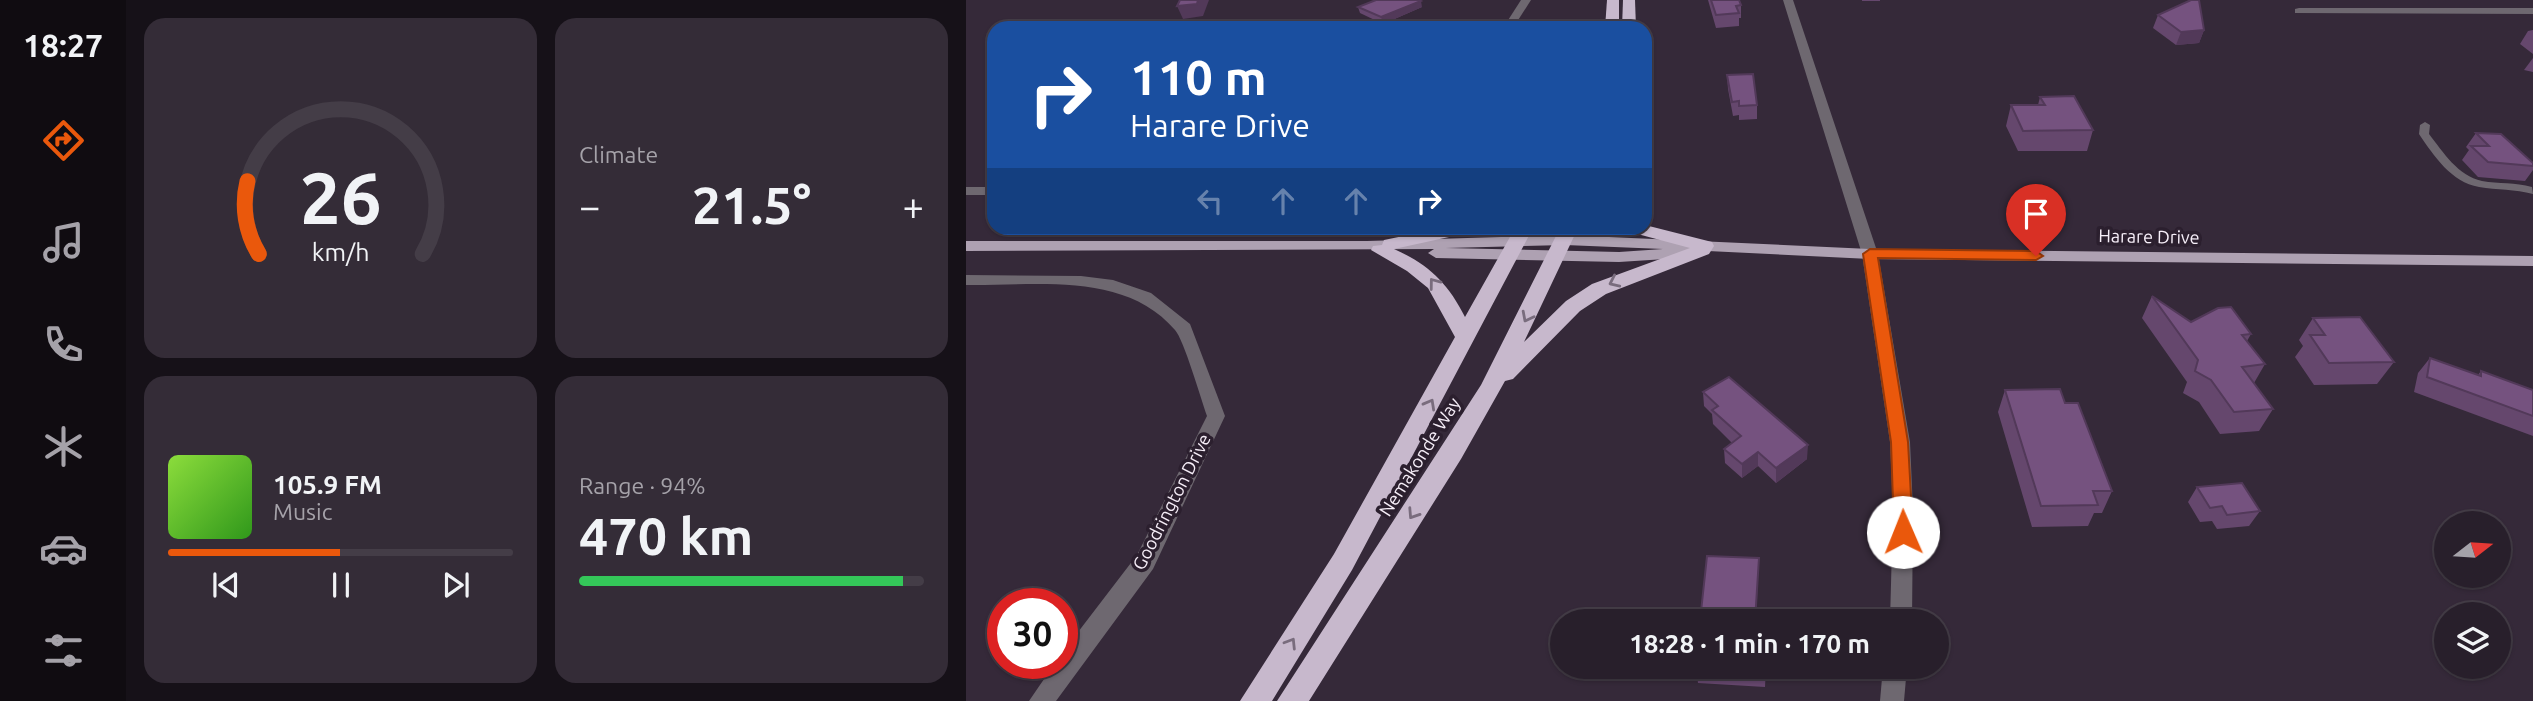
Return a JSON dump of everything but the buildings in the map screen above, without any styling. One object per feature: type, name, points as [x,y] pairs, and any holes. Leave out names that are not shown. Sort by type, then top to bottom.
[{"type":"highway","points":[[1612,21],[1613,0]]},
{"type":"highway","points":[[1629,0],[1629,21]]},
{"type":"highway","points":[[1652,232],[1710,248]]},
{"type":"highway","points":[[1379,247],[1434,235]]},
{"type":"highway","name":"Nemakonde Way","points":[[1255,701],[1343,562],[1466,340],[1517,241]]},
{"type":"highway","name":"Nemakonde Way","points":[[1292,701],[1453,452],[1491,388],[1564,241]]},
{"type":"highway","points":[[1379,247],[1421,269],[1434,279],[1466,340]]},
{"type":"highway","points":[[1491,388],[1545,332],[1582,300],[1619,279],[1710,248]]},
{"type":"main road","name":"Harare Drive","points":[[966,246],[1379,247],[1564,241],[1649,256],[1710,248],[1870,254],[2533,261]]},
{"type":"street","points":[[1512,21],[1526,0]]},
{"type":"street","points":[[1788,0],[1870,254],[1900,442],[1903,510],[1901,609]]},
{"type":"street","points":[[2299,11],[2533,11]]},
{"type":"street","points":[[966,191],[987,191]]},
{"type":"street","name":"Goodrington Drive","points":[[966,280],[1081,281],[1113,285],[1145,297],[1184,328],[1216,416],[1145,562],[1041,701]]},
{"type":"street","points":[[1892,701],[1894,679]]},
{"type":"lane","points":[[2425,125],[2424,134],[2453,172],[2486,185],[2508,185],[2533,191]]},
{"type":"route","points":[[1903,532],[1900,442],[1870,254],[2036,256]]}]
